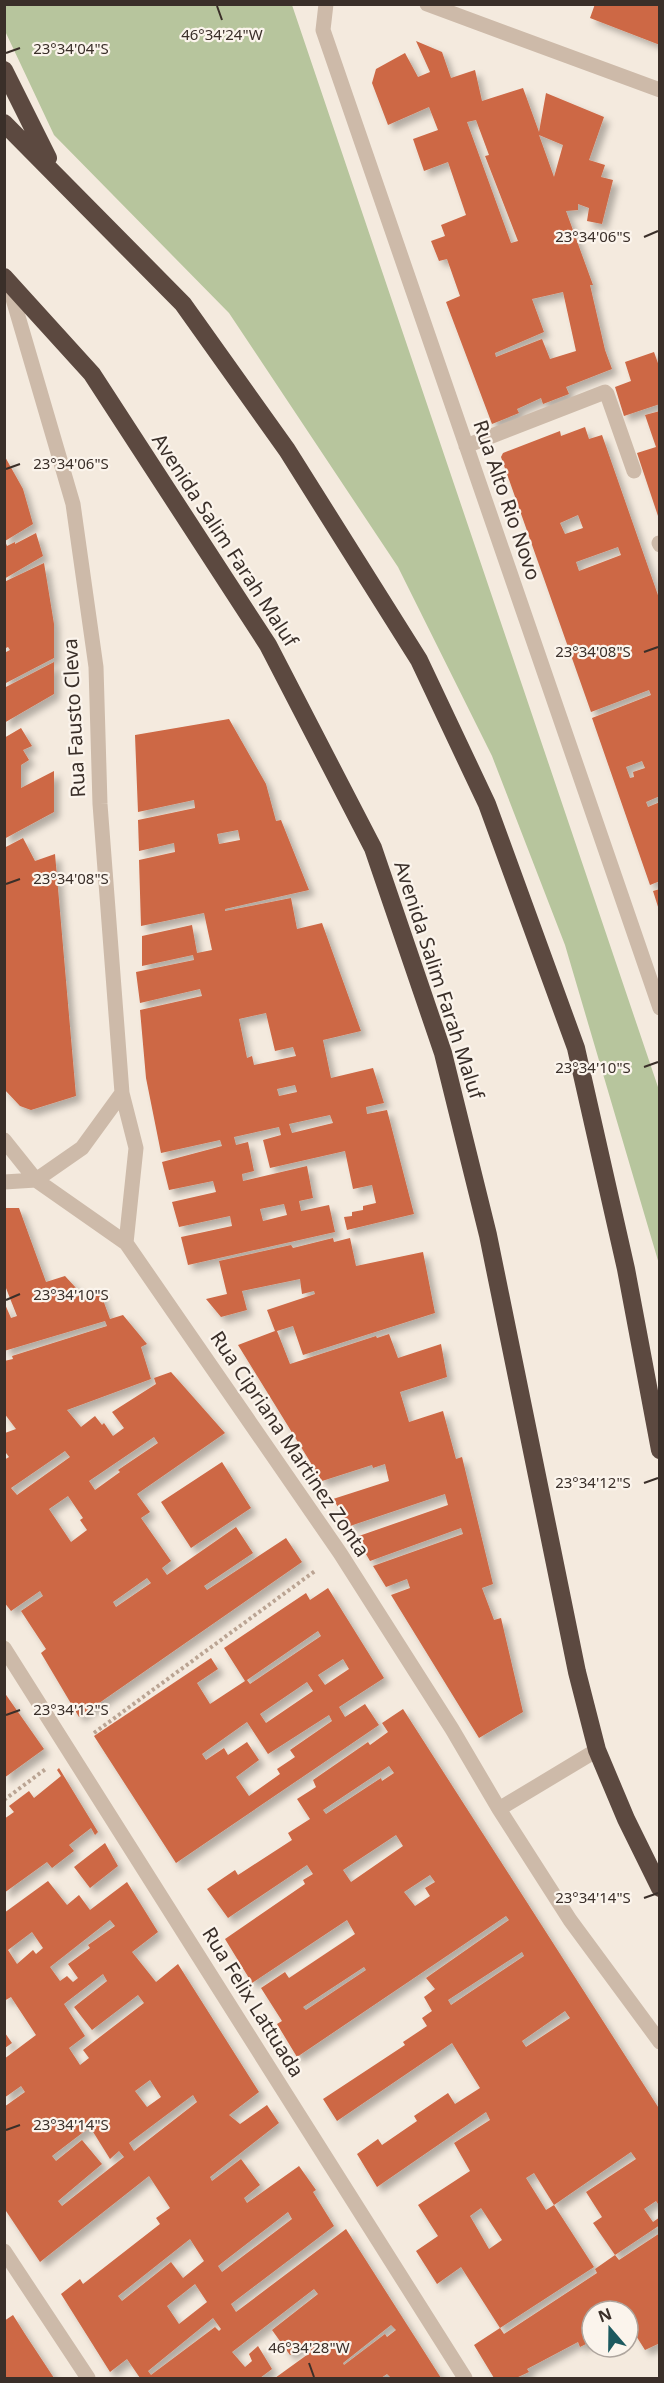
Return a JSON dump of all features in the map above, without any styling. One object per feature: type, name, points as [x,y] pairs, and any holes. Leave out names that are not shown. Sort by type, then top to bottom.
[{"type":"highway","points":[[4,70],[55,173]]},
{"type":"highway","points":[[4,123],[183,304],[287,450],[419,660],[487,804],[576,1048],[626,1269],[660,1450]]},
{"type":"highway","name":"Avenida Salim Farah Maluf","points":[[6,278],[92,374],[268,645],[373,848],[443,1053],[488,1235],[577,1672],[597,1750],[626,1819],[660,1888]]},
{"type":"street","name":"Rua Alto Rio Novo","points":[[326,4],[322,30],[660,1008]]},
{"type":"street","points":[[427,4],[660,90]]},
{"type":"street","name":"Rua Fausto Cleva","points":[[6,278],[73,504],[96,667],[100,804],[122,1093],[136,1148],[126,1244]]},
{"type":"street","points":[[466,446],[605,392],[634,471]]},
{"type":"street","points":[[4,1182],[36,1180],[82,1148],[122,1093]]},
{"type":"street","name":"Rua Cipriana Martinez Zonta","points":[[4,1140],[36,1180],[126,1244],[340,1553],[570,1920],[660,2042]]},
{"type":"street","name":"Rua Felix Lattuada","points":[[4,1648],[71,1750],[465,2379]]},
{"type":"street","points":[[499,1809],[597,1750]]},
{"type":"street","points":[[4,2252],[88,2379]]},
{"type":"path","points":[[4,1800],[340,1553]]},
{"type":"green space","points":[[5,4],[292,5],[659,1090],[659,1264],[565,945],[492,756],[398,567],[229,313],[54,135],[5,31]]},
{"type":"building","points":[[595,4],[660,4],[660,45],[590,18]]},
{"type":"building","points":[[416,41],[442,52],[451,78],[475,70],[482,101],[523,88],[539,132],[546,93],[604,117],[589,160],[605,165],[601,177],[613,180],[602,224],[587,221],[589,208],[578,204],[578,210],[566,211],[593,285],[590,285],[605,350],[612,369],[566,387],[569,394],[543,404],[541,398],[517,409],[519,413],[492,424],[446,302],[460,296],[447,259],[439,261],[431,241],[445,236],[441,225],[466,215],[448,162],[424,171],[413,139],[438,130],[429,107],[388,125],[372,83],[376,69],[405,53],[418,77],[430,72]],"holes":[[[476,120],[489,155],[485,156],[518,241],[511,243],[467,122]],[[539,135],[563,145],[554,177]],[[563,292],[576,351],[550,359],[542,339],[496,357],[495,353],[544,332],[532,299]]]},
{"type":"building","points":[[654,352],[660,369],[660,404],[624,416],[615,387],[631,381],[625,362]]},
{"type":"building","points":[[660,411],[659,519],[637,453],[656,447],[645,415]]},
{"type":"building","points":[[585,427],[589,439],[602,435],[660,601],[660,796],[646,802],[648,807],[660,802],[660,881],[650,885],[592,718],[651,695],[649,690],[591,712],[501,457],[503,453],[560,431],[561,436]],"holes":[[[578,515],[583,528],[565,534],[560,523]],[[618,547],[621,555],[579,571],[576,562]],[[642,761],[645,768],[633,772],[634,777],[630,778],[626,767]]]},
{"type":"building","points":[[4,455],[23,489],[33,524],[5,541],[7,546],[15,542],[15,544],[36,533],[43,556],[4,579]]},
{"type":"building","points":[[44,563],[54,624],[54,658],[4,684],[4,653],[10,650],[8,647],[4,649],[4,582]]},
{"type":"building","points":[[54,662],[54,694],[4,723],[4,688]]},
{"type":"building","points":[[229,719],[266,784],[276,821],[281,820],[309,890],[225,909],[225,911],[291,898],[297,929],[322,923],[361,1031],[323,1040],[331,1078],[373,1068],[384,1103],[366,1107],[367,1114],[387,1110],[414,1214],[347,1230],[344,1217],[352,1216],[352,1212],[363,1210],[363,1206],[376,1203],[372,1185],[353,1189],[345,1151],[270,1168],[263,1140],[281,1135],[279,1127],[234,1137],[236,1145],[248,1142],[254,1171],[242,1174],[243,1181],[307,1166],[313,1198],[299,1201],[301,1211],[329,1205],[335,1232],[188,1265],[181,1237],[232,1226],[230,1216],[179,1227],[172,1202],[216,1192],[213,1181],[169,1190],[162,1162],[222,1146],[220,1140],[161,1153],[146,1078],[140,1010],[202,996],[200,989],[140,1003],[136,972],[194,960],[193,955],[142,966],[142,936],[192,925],[197,953],[212,950],[204,913],[141,926],[139,860],[175,852],[174,843],[139,851],[138,820],[195,808],[194,800],[138,812],[135,735]],"holes":[[[238,830],[240,840],[219,844],[217,834]],[[266,1013],[275,1051],[293,1047],[296,1056],[254,1065],[252,1056],[247,1058],[239,1019]],[[295,1085],[297,1092],[279,1096],[277,1089]],[[330,1115],[333,1123],[292,1133],[289,1124]],[[284,1204],[287,1215],[263,1221],[260,1209]]]},
{"type":"building","points":[[21,728],[32,746],[23,750],[29,760],[21,765],[21,788],[54,771],[54,812],[4,839],[4,738]]},
{"type":"building","points":[[23,838],[35,861],[55,854],[76,1096],[31,1110],[20,1106],[4,1089],[4,848]]},
{"type":"building","points":[[660,889],[660,910],[659,910],[653,891]]},
{"type":"building","points":[[4,1208],[19,1208],[46,1282],[65,1276],[77,1289],[64,1293],[67,1300],[99,1289],[110,1319],[123,1315],[147,1344],[141,1347],[151,1379],[67,1410],[81,1427],[95,1416],[102,1425],[104,1423],[113,1436],[124,1428],[112,1412],[156,1384],[154,1378],[171,1372],[225,1433],[137,1494],[150,1512],[141,1518],[171,1561],[162,1568],[167,1575],[236,1527],[253,1553],[204,1586],[207,1590],[286,1538],[302,1562],[79,1717],[41,1653],[46,1649],[21,1611],[43,1596],[40,1591],[11,1611],[4,1602],[4,1460],[9,1457],[5,1454],[5,1433],[16,1429],[4,1413],[4,1361],[13,1359],[12,1356],[107,1326],[105,1321],[4,1351],[4,1302],[11,1318],[17,1316],[4,1283]],"holes":[[[154,1437],[158,1443],[118,1470],[120,1472],[95,1490],[89,1481]],[[65,1451],[70,1457],[17,1495],[11,1488]],[[68,1496],[83,1518],[80,1520],[87,1530],[71,1542],[49,1509]],[[147,1578],[151,1583],[116,1607],[113,1602]]]},
{"type":"building","points":[[333,1238],[334,1242],[350,1238],[356,1266],[423,1252],[435,1313],[303,1355],[293,1326],[277,1331],[290,1364],[376,1336],[377,1338],[389,1334],[398,1358],[441,1344],[447,1377],[400,1392],[409,1422],[443,1411],[456,1459],[462,1457],[493,1584],[482,1588],[494,1620],[501,1618],[523,1712],[479,1738],[391,1595],[410,1588],[407,1579],[386,1587],[373,1566],[463,1534],[461,1528],[370,1561],[356,1537],[448,1505],[445,1494],[350,1526],[333,1499],[389,1481],[385,1464],[373,1468],[372,1465],[322,1481],[238,1345],[275,1331],[267,1310],[315,1294],[314,1291],[302,1294],[300,1279],[242,1291],[247,1310],[221,1317],[206,1299],[227,1294],[219,1261],[291,1245],[293,1248]]},
{"type":"building","points":[[222,1462],[251,1508],[191,1548],[161,1502]]},
{"type":"building","points":[[328,1588],[384,1678],[339,1707],[345,1717],[365,1704],[379,1725],[176,1863],[94,1736],[211,1658],[218,1669],[197,1683],[210,1704],[245,1681],[224,1648],[306,1593],[310,1600]],"holes":[[[318,1631],[321,1636],[250,1684],[247,1680]],[[343,1659],[349,1669],[325,1685],[318,1675]],[[307,1682],[313,1691],[266,1723],[260,1714]],[[329,1715],[332,1721],[290,1750],[295,1757],[277,1769],[280,1774],[249,1796],[236,1777],[259,1760],[247,1742],[228,1755],[224,1748],[206,1760],[202,1754],[247,1722],[268,1754]]]},
{"type":"building","points":[[4,1692],[44,1749],[4,1778]]},
{"type":"building","points":[[403,1709],[660,2110],[660,2207],[656,2201],[644,2209],[653,2222],[660,2217],[660,2225],[615,2255],[593,2223],[602,2217],[586,2192],[636,2159],[631,2152],[554,2205],[594,2267],[500,2328],[461,2267],[437,2284],[416,2251],[438,2236],[418,2205],[470,2171],[454,2143],[490,2120],[486,2112],[377,2187],[357,2154],[378,2139],[382,2145],[417,2121],[414,2116],[448,2093],[455,2104],[480,2088],[452,2043],[337,2121],[323,2099],[405,2045],[403,2042],[427,2026],[422,2018],[432,2011],[424,1997],[435,1989],[426,1978],[509,1920],[506,1916],[297,2057],[277,2024],[282,2021],[261,1988],[285,1972],[289,1978],[355,1934],[347,1920],[252,1983],[225,1939],[305,1884],[303,1880],[313,1874],[307,1865],[228,1918],[207,1889],[235,1870],[238,1875],[292,1840],[288,1833],[310,1819],[297,1799],[316,1787],[313,1780],[368,1742],[370,1745],[388,1732],[382,1723]],"holes":[[[389,1766],[394,1773],[382,1781],[381,1778],[326,1814],[323,1810]],[[396,1835],[403,1846],[351,1882],[343,1870]],[[430,1875],[435,1882],[425,1888],[430,1896],[415,1906],[404,1892]],[[522,1952],[524,1956],[451,2005],[448,2000]],[[364,1967],[366,1970],[306,2010],[303,2007]],[[565,2011],[570,2018],[526,2047],[522,2041]],[[534,2173],[554,2205],[546,2210],[526,2178]],[[481,2208],[502,2240],[489,2249],[470,2216]]]},
{"type":"building","points":[[59,1768],[98,1832],[95,1835],[91,1828],[69,1845],[74,1851],[52,1868],[47,1862],[4,1893],[4,1819],[14,1812],[9,1806],[29,1791],[34,1798],[61,1776],[57,1770]]},
{"type":"building","points":[[105,1843],[118,1866],[90,1888],[74,1867]]},
{"type":"building","points":[[48,1881],[67,1905],[79,1895],[90,1910],[127,1882],[158,1932],[132,1952],[156,1982],[178,1964],[259,2092],[229,2115],[240,2124],[267,2105],[279,2123],[210,2177],[212,2181],[241,2159],[260,2185],[244,2198],[247,2203],[299,2166],[316,2190],[313,2192],[334,2226],[231,2304],[236,2312],[346,2229],[441,2378],[391,2378],[387,2374],[381,2378],[275,2378],[311,2352],[304,2344],[290,2355],[272,2330],[318,2294],[314,2289],[232,2352],[245,2367],[252,2361],[249,2354],[258,2346],[272,2369],[260,2378],[140,2378],[127,2359],[110,2372],[61,2294],[80,2279],[83,2284],[160,2224],[156,2218],[170,2208],[149,2176],[40,2262],[4,2208],[4,2107],[25,2092],[21,2086],[4,2098],[4,2059],[36,2035],[11,1997],[4,2001],[4,1913]],"holes":[[[110,1920],[115,1926],[88,1945],[90,1948],[68,1964],[78,1978],[73,1982],[67,1976],[60,1981],[50,1967]],[[32,1932],[43,1948],[36,1954],[33,1950],[17,1964],[8,1950]],[[103,1974],[107,1981],[74,2007],[92,2030],[138,1995],[144,2003],[83,2050],[89,2058],[80,2065],[69,2048],[85,2036],[64,2004]],[[150,2080],[161,2097],[147,2107],[135,2091]],[[193,2095],[197,2102],[134,2151],[129,2143]],[[90,2127],[110,2159],[119,2151],[124,2157],[62,2206],[58,2201],[102,2164],[82,2140],[56,2161],[52,2156]],[[288,2212],[292,2219],[222,2272],[218,2266]],[[190,2239],[204,2261],[183,2278],[171,2262],[122,2301],[118,2296]],[[195,2284],[207,2302],[179,2324],[167,2306]],[[213,2318],[221,2329],[219,2331],[215,2327],[151,2375],[148,2371]],[[391,2325],[396,2330],[387,2337],[385,2334],[344,2365],[343,2363]]]},
{"type":"building","points":[[5,2033],[12,2043],[5,2048]]},
{"type":"building","points":[[660,2233],[660,2343],[645,2350],[640,2342],[640,2299],[580,2299],[580,2347],[578,2342],[527,2369],[529,2372],[516,2378],[494,2378],[474,2345],[500,2328],[504,2334],[597,2273],[595,2269],[615,2255],[619,2260]]},
{"type":"building","points":[[13,2315],[54,2378],[4,2378],[4,2321]]}]
